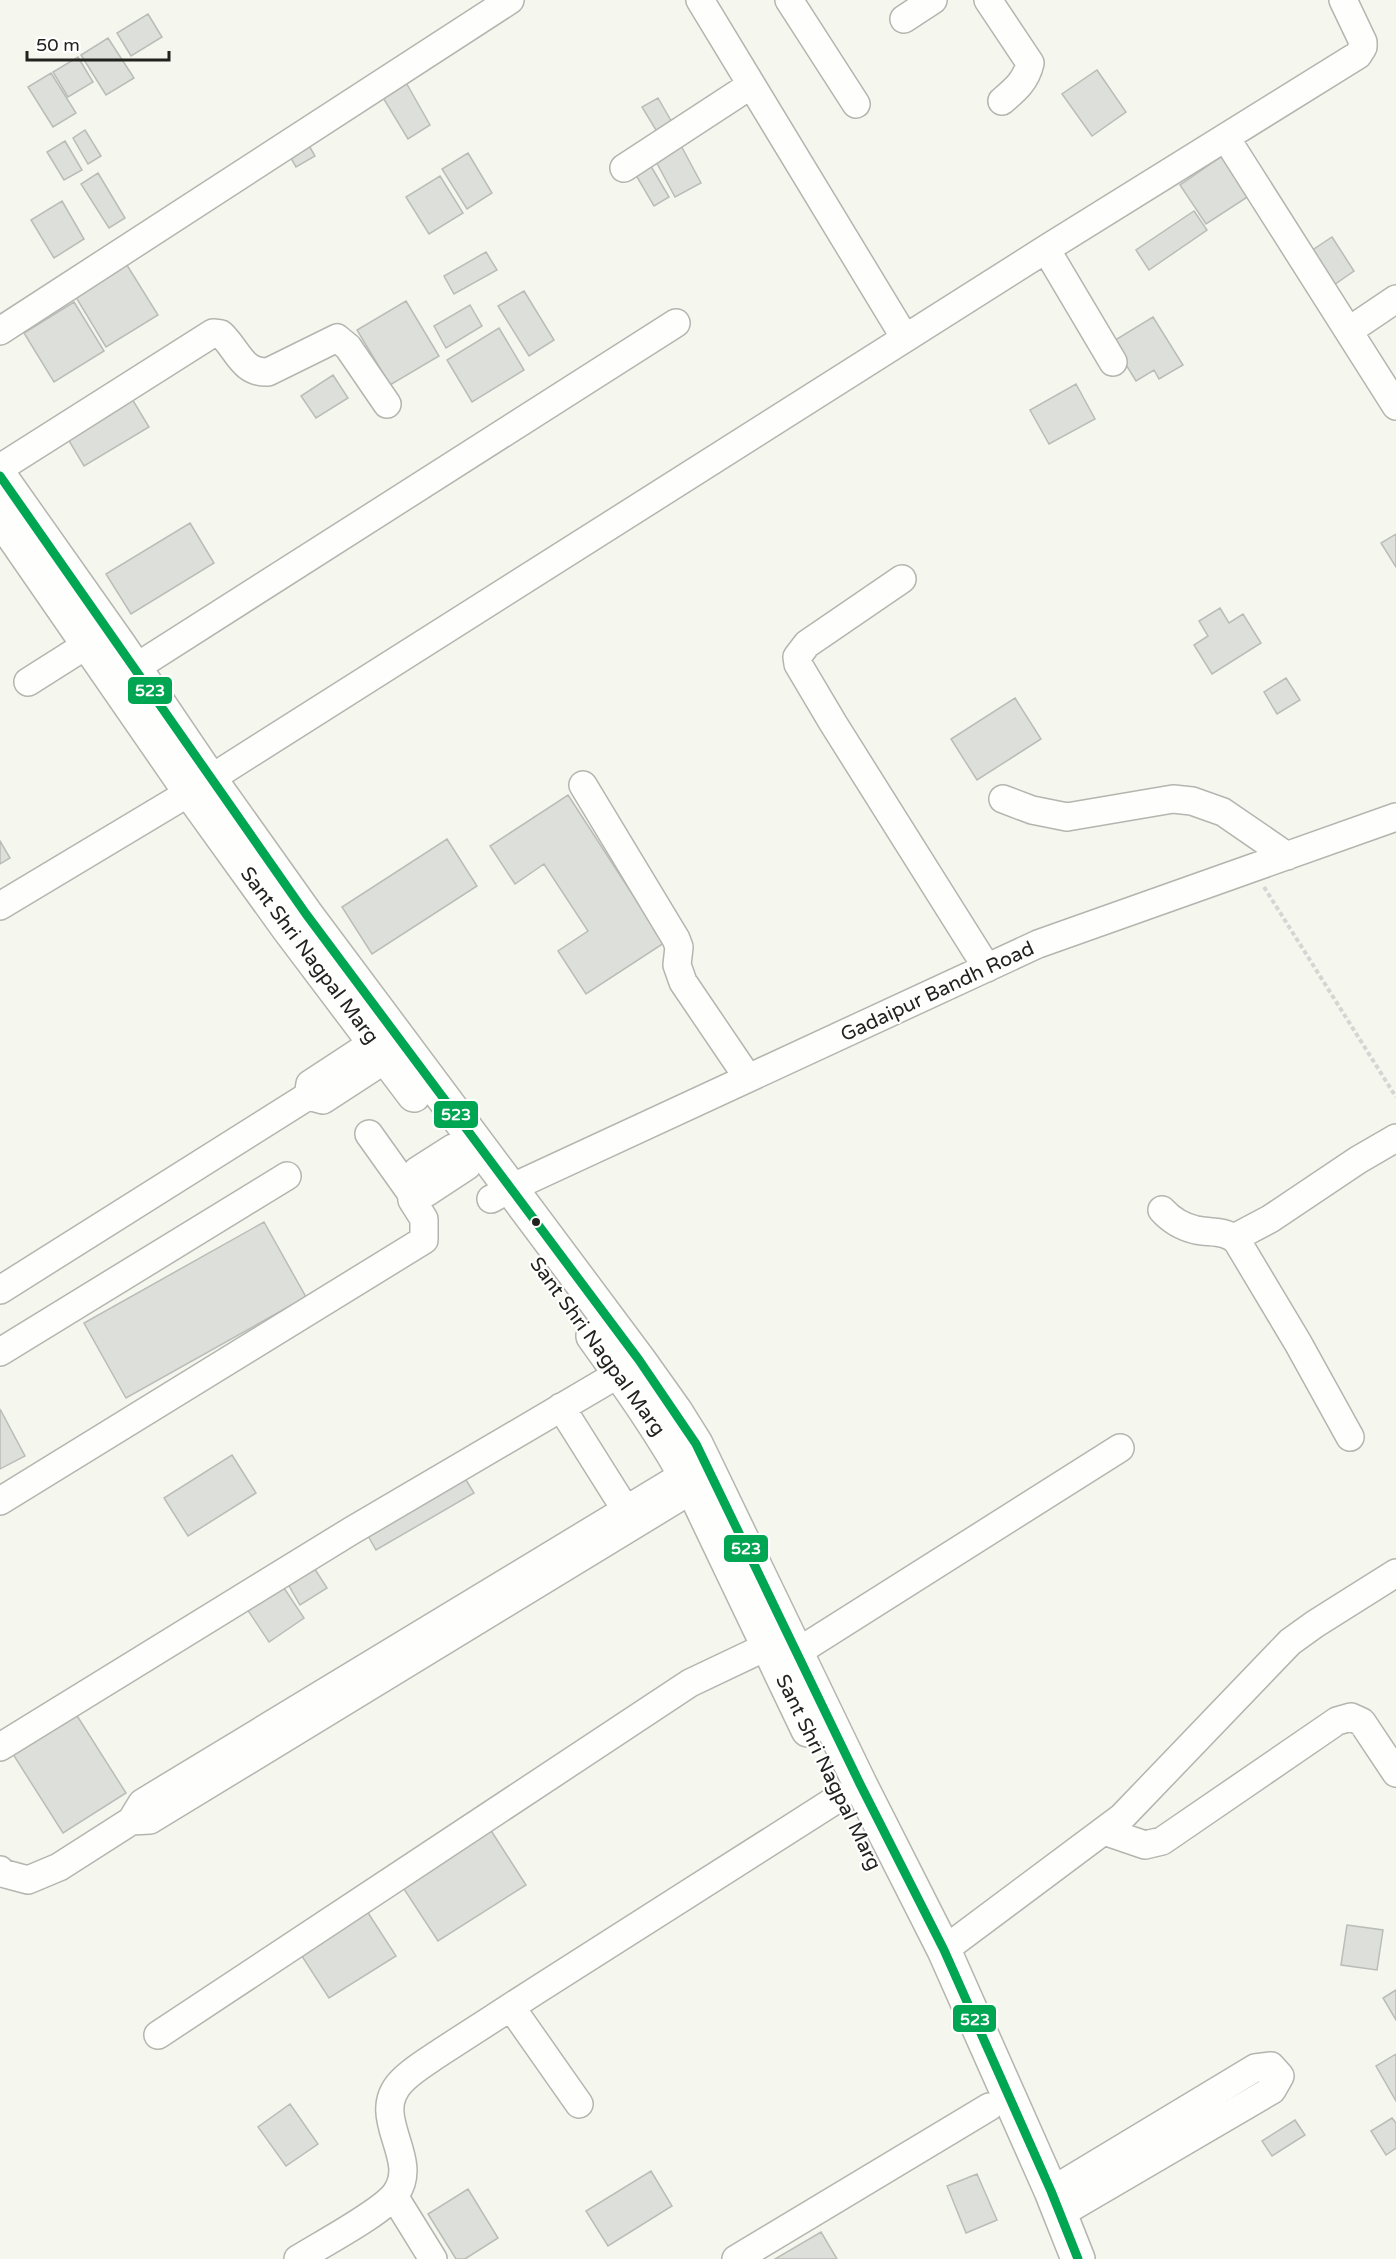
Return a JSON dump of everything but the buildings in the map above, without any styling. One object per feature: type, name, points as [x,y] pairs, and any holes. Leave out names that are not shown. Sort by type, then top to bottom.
[{"type":"main road","name":"Sant Shri Nagpal Marg","points":[[0,476],[135,668],[200,786],[288,928],[460,1157],[501,1193],[676,1412],[712,1476],[840,1797],[918,1949],[1032,2204],[1053,2259]]},
{"type":"main road","name":"Sant Shri Nagpal Marg","points":[[0,517],[87,644],[306,914],[501,1193],[656,1425],[782,1649],[944,1950],[1056,2203],[1078,2259]]},
{"type":"street","points":[[0,331],[510,0]]},
{"type":"street","points":[[700,0],[905,338]]},
{"type":"street","points":[[789,0],[856,104]]},
{"type":"street","points":[[904,19],[933,0]]},
{"type":"street","points":[[988,0],[1030,63],[1027,76],[1016,90],[1002,101]]},
{"type":"street","points":[[0,906],[200,786],[905,338],[1358,55],[1363,42],[1343,0]]},
{"type":"street","points":[[624,168],[751,85]]},
{"type":"street","points":[[1227,138],[1396,406]]},
{"type":"street","points":[[1046,249],[1113,362]]},
{"type":"street","points":[[1350,330],[1396,299]]},
{"type":"street","points":[[135,668],[676,323]]},
{"type":"street","points":[[0,468],[213,333],[221,334],[241,360],[254,371],[261,373],[268,372],[337,338],[348,347],[387,404]]},
{"type":"street","points":[[902,579],[807,644],[797,657],[798,664],[832,723],[987,968]]},
{"type":"street","points":[[28,682],[87,644]]},
{"type":"street","points":[[583,785],[676,939],[679,947],[676,965],[687,990],[748,1078]]},
{"type":"street","points":[[1003,799],[1032,810],[1067,817],[1173,799],[1192,801],[1223,812],[1287,856]]},
{"type":"street","name":"Gadaipur Bandh Road","points":[[501,1193],[1038,944],[1396,818]]},
{"type":"street","points":[[0,1290],[308,1096],[323,1100],[380,1050]]},
{"type":"street","points":[[369,1134],[414,1191],[426,1193],[460,1157]]},
{"type":"street","points":[[1234,1238],[1270,1219],[1358,1160],[1396,1138]]},
{"type":"street","points":[[0,1352],[287,1176]]},
{"type":"street","points":[[0,1501],[424,1240],[424,1220],[412,1200],[414,1191]]},
{"type":"street","points":[[1162,1210],[1170,1219],[1188,1227],[1224,1233],[1234,1238],[1298,1343],[1350,1437]]},
{"type":"street","points":[[0,1747],[351,1531],[620,1372]]},
{"type":"street","points":[[561,1407],[631,1516]]},
{"type":"street","points":[[158,2035],[690,1683],[782,1649],[1120,1448]]},
{"type":"street","points":[[0,1870],[28,1880],[59,1867],[131,1821],[150,1820],[689,1481]]},
{"type":"street","points":[[944,1950],[1122,1817],[1290,1642],[1396,1573]]},
{"type":"street","points":[[1104,1831],[1145,1845],[1162,1841],[1337,1721],[1351,1717],[1362,1722],[1396,1773]]},
{"type":"street","points":[[298,2259],[369,2214],[394,2196],[400,2186],[403,2164],[389,2115],[393,2092],[402,2080],[417,2068],[840,1797]]},
{"type":"street","points":[[512,2007],[579,2104]]},
{"type":"street","points":[[1271,2066],[1280,2076],[1272,2090],[1056,2203],[1255,2068],[1271,2066]]},
{"type":"street","points":[[736,2259],[992,2115]]},
{"type":"street","points":[[769,2259],[992,2115]]},
{"type":"street","points":[[394,2196],[433,2259]]},
{"type":"path","points":[[1252,868],[1396,1097]]},
{"type":"transit line","name":"523","points":[[0,476],[306,914],[639,1360],[696,1444],[860,1784],[944,1950],[1051,2191],[1078,2259]]}]
